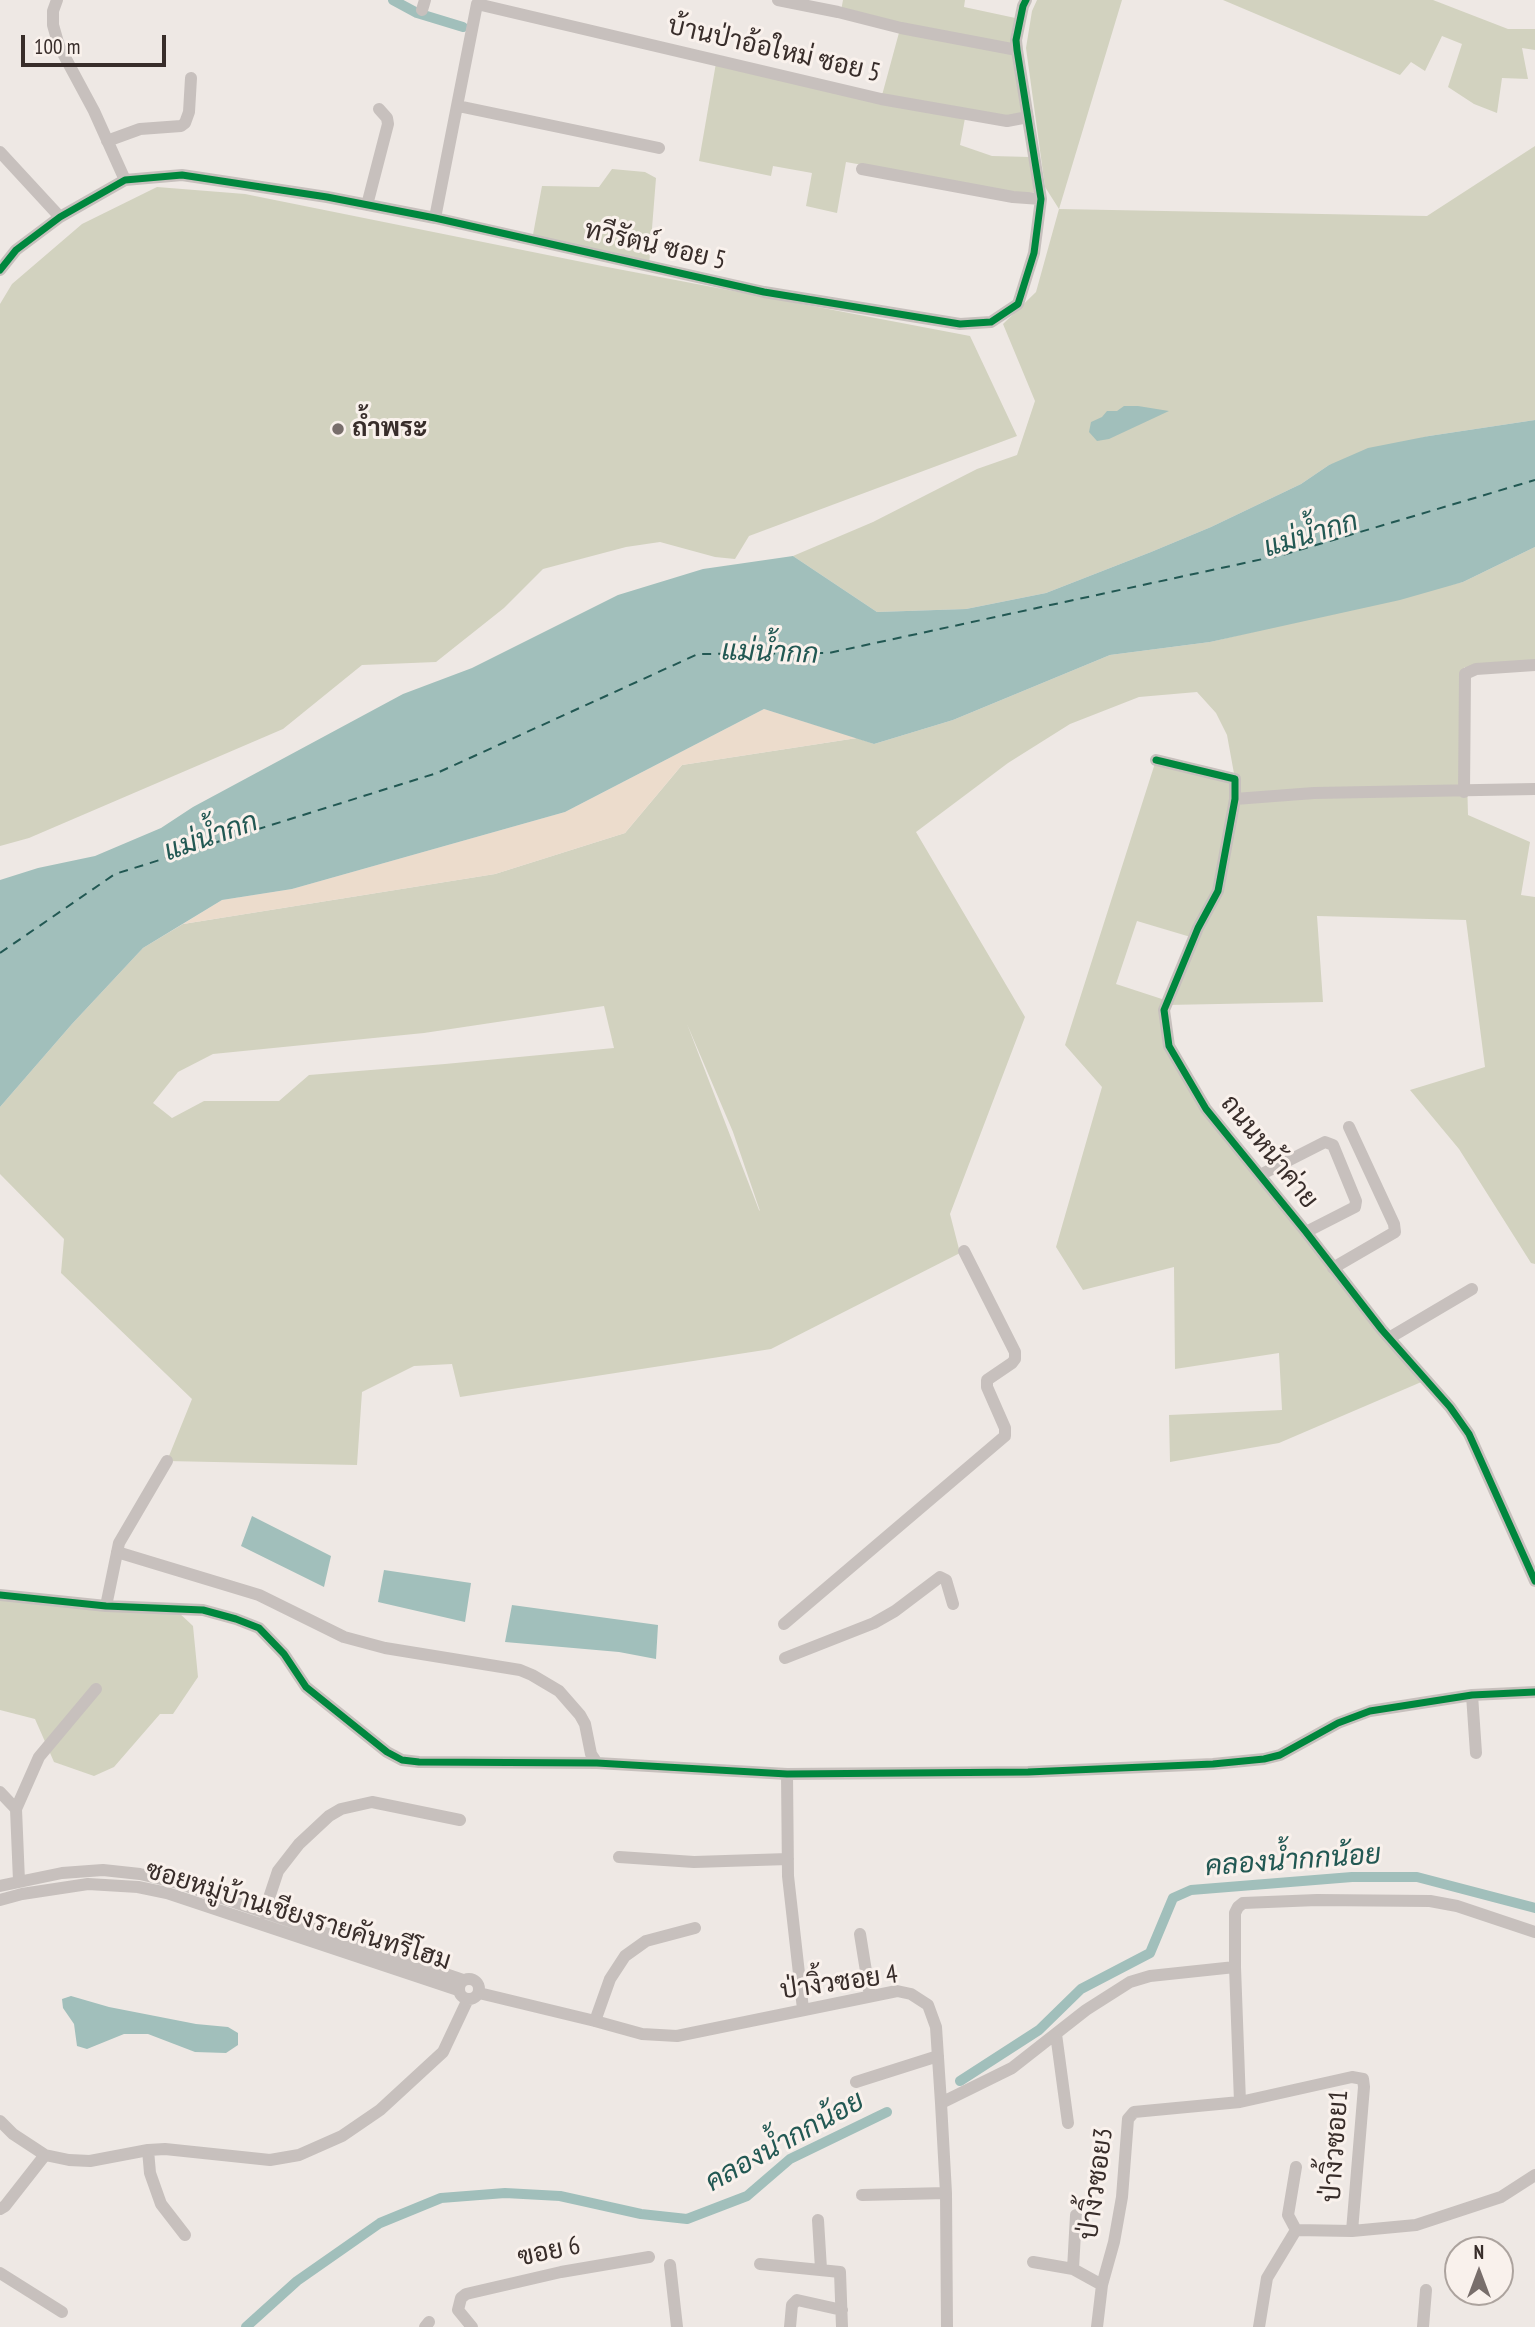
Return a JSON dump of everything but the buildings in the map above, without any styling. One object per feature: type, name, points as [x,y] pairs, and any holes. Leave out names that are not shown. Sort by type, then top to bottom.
[{"type":"street","points":[[57,0],[52,11],[52,25],[59,46],[94,111],[124,180]]},
{"type":"street","points":[[778,0],[901,28],[1017,50]]},
{"type":"street","name":"ทวีรัตน์ ซอย 5","points":[[0,270],[16,250],[60,217],[124,180],[182,175],[435,218],[764,292],[960,324],[990,322],[1018,304],[1034,253],[1041,199],[1016,40],[1026,0]]},
{"type":"street","name":"บ้านป่าอ้อใหม่ ซอย 5","points":[[435,218],[477,4],[881,99],[1007,121],[1028,117]]},
{"type":"street","points":[[107,141],[140,129],[181,126],[189,112],[191,78]]},
{"type":"street","points":[[458,106],[659,148]]},
{"type":"street","points":[[367,205],[388,124],[387,118],[379,109]]},
{"type":"street","points":[[0,152],[60,217]]},
{"type":"street","points":[[862,169],[1013,197],[1041,199]]},
{"type":"street","points":[[1464,792],[1465,674],[1476,669],[1535,665]]},
{"type":"street","points":[[1156,760],[1235,779],[1235,799],[1314,793],[1535,789]]},
{"type":"street","name":"ถนนหน้าค่าย","points":[[1235,799],[1218,891],[1198,928],[1164,1010],[1169,1046],[1206,1109],[1389,1338],[1450,1407],[1469,1434],[1535,1581]]},
{"type":"street","points":[[1333,1268],[1395,1232],[1394,1224],[1349,1127]]},
{"type":"street","points":[[1260,1175],[1325,1142],[1333,1145],[1356,1201],[1355,1207],[1306,1232]]},
{"type":"street","points":[[784,1624],[1005,1436],[1005,1429],[987,1387],[987,1380],[1012,1363],[1016,1359],[1016,1352],[964,1251]]},
{"type":"street","points":[[1389,1338],[1472,1289]]},
{"type":"street","points":[[106,1606],[117,1552],[137,1509],[167,1461]]},
{"type":"street","points":[[117,1552],[259,1595],[344,1637],[384,1648],[520,1670],[532,1675],[559,1691],[580,1714],[585,1724],[591,1754],[597,1763]]},
{"type":"street","points":[[785,1658],[874,1623],[940,1577],[946,1580],[953,1604]]},
{"type":"street","points":[[0,1595],[106,1606],[203,1610],[259,1628],[284,1654],[306,1687],[387,1752],[402,1760],[597,1763],[787,1774],[1028,1772],[1213,1765],[1280,1755],[1338,1723],[1370,1711],[1472,1695],[1535,1692]]},
{"type":"street","points":[[19,1881],[16,1809],[39,1757],[96,1689]]},
{"type":"street","points":[[1472,1695],[1476,1753]]},
{"type":"street","points":[[787,1774],[788,1858],[803,2009]]},
{"type":"street","points":[[0,1792],[16,1809]]},
{"type":"street","points":[[264,1913],[278,1871],[299,1844],[329,1816],[341,1809],[372,1802],[460,1820]]},
{"type":"street","points":[[619,1857],[694,1862],[788,1858]]},
{"type":"street","points":[[0,1886],[62,1873],[103,1870],[140,1874],[178,1883],[264,1913],[467,1990]]},
{"type":"street","name":"ซอยหมู่บ้านเชียงรายคันทรีโฮม","points":[[0,1900],[88,1884],[138,1887],[167,1893],[467,1990],[443,2052],[380,2110],[342,2136],[299,2155],[270,2160],[165,2149],[90,2161],[69,2160],[45,2155],[13,2134],[0,2121]]},
{"type":"street","points":[[1240,2102],[1235,1913],[1243,1903],[1317,1900],[1430,1901],[1457,1906],[1535,1933]]},
{"type":"street","points":[[595,2021],[610,1979],[625,1956],[646,1941],[695,1928]]},
{"type":"street","points":[[860,1934],[870,1996]]},
{"type":"street","points":[[942,2103],[1012,2068],[1086,2010],[1130,1982],[1150,1976],[1235,1967]]},
{"type":"street","name":"ป่างิ้วซอย 4","points":[[467,1990],[642,2034],[677,2036],[897,1991],[911,1994],[928,2005],[936,2027],[942,2103],[947,2327]]},
{"type":"street","points":[[1056,2034],[1068,2123]]},
{"type":"street","points":[[856,2082],[937,2056]]},
{"type":"street","name":"ป่างิ้วซอย1","points":[[1240,2102],[1352,2077],[1363,2078],[1352,2231],[1296,2230],[1267,2278],[1259,2327]]},
{"type":"street","name":"ป่างิ้วซอย3","points":[[1097,2327],[1102,2285],[1114,2242],[1122,2197],[1128,2119],[1134,2112],[1240,2102]]},
{"type":"street","points":[[148,2150],[150,2173],[161,2204],[185,2235]]},
{"type":"street","points":[[0,2209],[45,2155]]},
{"type":"street","points":[[1296,2167],[1288,2215],[1296,2230]]},
{"type":"street","points":[[1352,2231],[1416,2225],[1501,2197],[1535,2175]]},
{"type":"street","points":[[862,2195],[946,2193]]},
{"type":"street","points":[[1073,2269],[1076,2216]]},
{"type":"street","points":[[818,2220],[821,2269]]},
{"type":"street","name":"ฃอย 6","points":[[472,2327],[458,2310],[461,2298],[466,2294],[561,2272],[649,2257]]},
{"type":"street","points":[[1033,2262],[1073,2269],[1102,2285]]},
{"type":"street","points":[[760,2264],[837,2270],[842,2276],[842,2327]]},
{"type":"street","points":[[670,2265],[677,2327]]},
{"type":"street","points":[[0,2273],[62,2312]]},
{"type":"street","points":[[1423,2327],[1426,2290]]},
{"type":"street","points":[[790,2327],[792,2305],[797,2300],[842,2310]]},
{"type":"green space","points":[[843,0],[965,0],[964,7],[1020,19],[1028,117],[965,118],[960,145],[992,156],[1030,157],[1034,192],[1024,194],[846,162],[837,213],[806,206],[812,173],[773,166],[771,176],[699,161],[716,63],[881,99],[900,29],[841,11]]},
{"type":"green space","points":[[1037,0],[1122,0],[1059,209],[1045,187],[1026,48],[1032,11]]},
{"type":"green space","points":[[1223,0],[1433,0],[1508,29],[1535,29],[1535,50],[1522,48],[1528,79],[1502,78],[1497,113],[1474,104],[1448,87],[1462,44],[1442,36],[1425,71],[1411,62],[1400,75]]},
{"type":"green space","points":[[1535,146],[1535,420],[1429,436],[1329,465],[1301,484],[1211,527],[1046,593],[966,609],[877,612],[793,556],[873,522],[977,469],[1017,455],[1035,401],[1003,324],[1036,292],[1059,209],[1427,216]]},
{"type":"green space","points":[[612,169],[645,172],[656,178],[649,266],[532,240],[542,186],[599,187]]},
{"type":"green space","points":[[157,187],[245,194],[970,336],[1017,436],[749,536],[735,559],[715,557],[660,542],[626,547],[543,569],[504,608],[436,662],[362,665],[283,729],[29,838],[0,846],[0,304],[12,284],[82,224]]},
{"type":"green space","points":[[1535,547],[1535,671],[1469,671],[1464,667],[1468,815],[1530,842],[1521,895],[1535,897],[1535,1264],[1531,1263],[1459,1149],[1410,1090],[1485,1067],[1466,920],[1317,916],[1323,1002],[1166,1005],[1169,1046],[1185,1074],[1426,1380],[1279,1443],[1170,1462],[1169,1415],[1282,1410],[1279,1353],[1175,1369],[1174,1267],[1083,1290],[1056,1247],[1102,1087],[1065,1045],[1156,760],[1235,779],[1227,735],[1216,713],[1197,692],[1139,697],[1070,724],[1008,763],[916,832],[1025,1017],[950,1214],[960,1253],[771,1349],[460,1397],[452,1364],[414,1366],[362,1392],[357,1465],[167,1461],[192,1399],[61,1273],[64,1239],[0,1174],[0,1107],[143,948],[183,924],[495,874],[625,833],[682,765],[857,738],[874,744],[953,720],[1110,655],[1210,642],[1463,582]],"holes":[[[1137,921],[1194,938],[1168,1001],[1116,984]],[[604,1006],[614,1048],[309,1075],[279,1101],[204,1101],[172,1118],[153,1103],[178,1072],[213,1054],[424,1033]],[[687,1024],[733,1132],[759,1210]]]},
{"type":"green space","points":[[0,1595],[175,1609],[193,1626],[198,1677],[173,1714],[160,1714],[114,1767],[94,1776],[54,1762],[35,1719],[0,1710]]},
{"type":"sand","points":[[764,709],[857,738],[682,765],[625,833],[495,874],[183,924],[222,900],[292,889],[565,812]]},
{"type":"water","points":[[1124,406],[1169,411],[1109,439],[1097,441],[1089,432],[1091,422],[1102,417],[1107,411],[1117,411]]},
{"type":"water","name":"แม่น้ำกก","points":[[1535,420],[1535,547],[1463,582],[1400,600],[1210,642],[1110,655],[953,720],[874,744],[764,709],[565,812],[292,889],[222,900],[143,948],[0,1107],[0,880],[38,868],[95,856],[161,828],[193,807],[403,694],[472,668],[618,595],[703,569],[793,556],[877,612],[966,609],[1046,593],[1151,552],[1301,484],[1329,465],[1368,448]]},
{"type":"water","points":[[252,1516],[331,1556],[324,1587],[241,1546]]},
{"type":"water","points":[[384,1570],[471,1583],[465,1622],[378,1602]]},
{"type":"water","points":[[512,1605],[658,1625],[656,1659],[619,1652],[505,1642]]},
{"type":"water","points":[[71,1996],[109,2007],[196,2024],[228,2027],[238,2033],[238,2045],[226,2053],[195,2052],[148,2034],[124,2034],[87,2049],[77,2046],[74,2024],[63,2008],[62,1999]]},
{"type":"waterway","points":[[393,0],[417,13],[463,27]]},
{"type":"waterway","name":"คลองน้ำกกน้อย","points":[[960,2081],[1039,2030],[1081,1989],[1150,1953],[1173,1898],[1191,1890],[1352,1877],[1417,1877],[1535,1908]]},
{"type":"waterway","name":"คลองน้ำกกน้อย","points":[[246,2327],[297,2281],[380,2223],[441,2198],[505,2193],[560,2196],[641,2214],[687,2219],[747,2196],[790,2159],[887,2112]]},
{"type":"ferry route","points":[[0,953],[115,874],[437,773],[698,654],[829,653],[1286,554],[1535,480]]},
{"type":"cycle path","points":[[0,270],[16,250],[60,217],[125,180],[182,175],[327,197],[435,218],[764,292],[960,324],[991,322],[1018,304],[1034,253],[1041,199],[1016,40],[1026,0]]},
{"type":"cycle path","points":[[1156,760],[1235,779],[1235,799],[1218,891],[1198,928],[1164,1010],[1169,1046],[1206,1109],[1382,1330],[1450,1407],[1469,1434],[1535,1581]]},
{"type":"cycle path","points":[[0,1595],[106,1606],[203,1610],[259,1628],[284,1654],[306,1687],[387,1752],[402,1760],[419,1762],[597,1763],[787,1774],[1028,1772],[1213,1764],[1280,1755],[1338,1723],[1370,1711],[1472,1695],[1535,1692]]},
{"type":"place","name":"ถ้ำพระ","points":[[338,429]]}]
